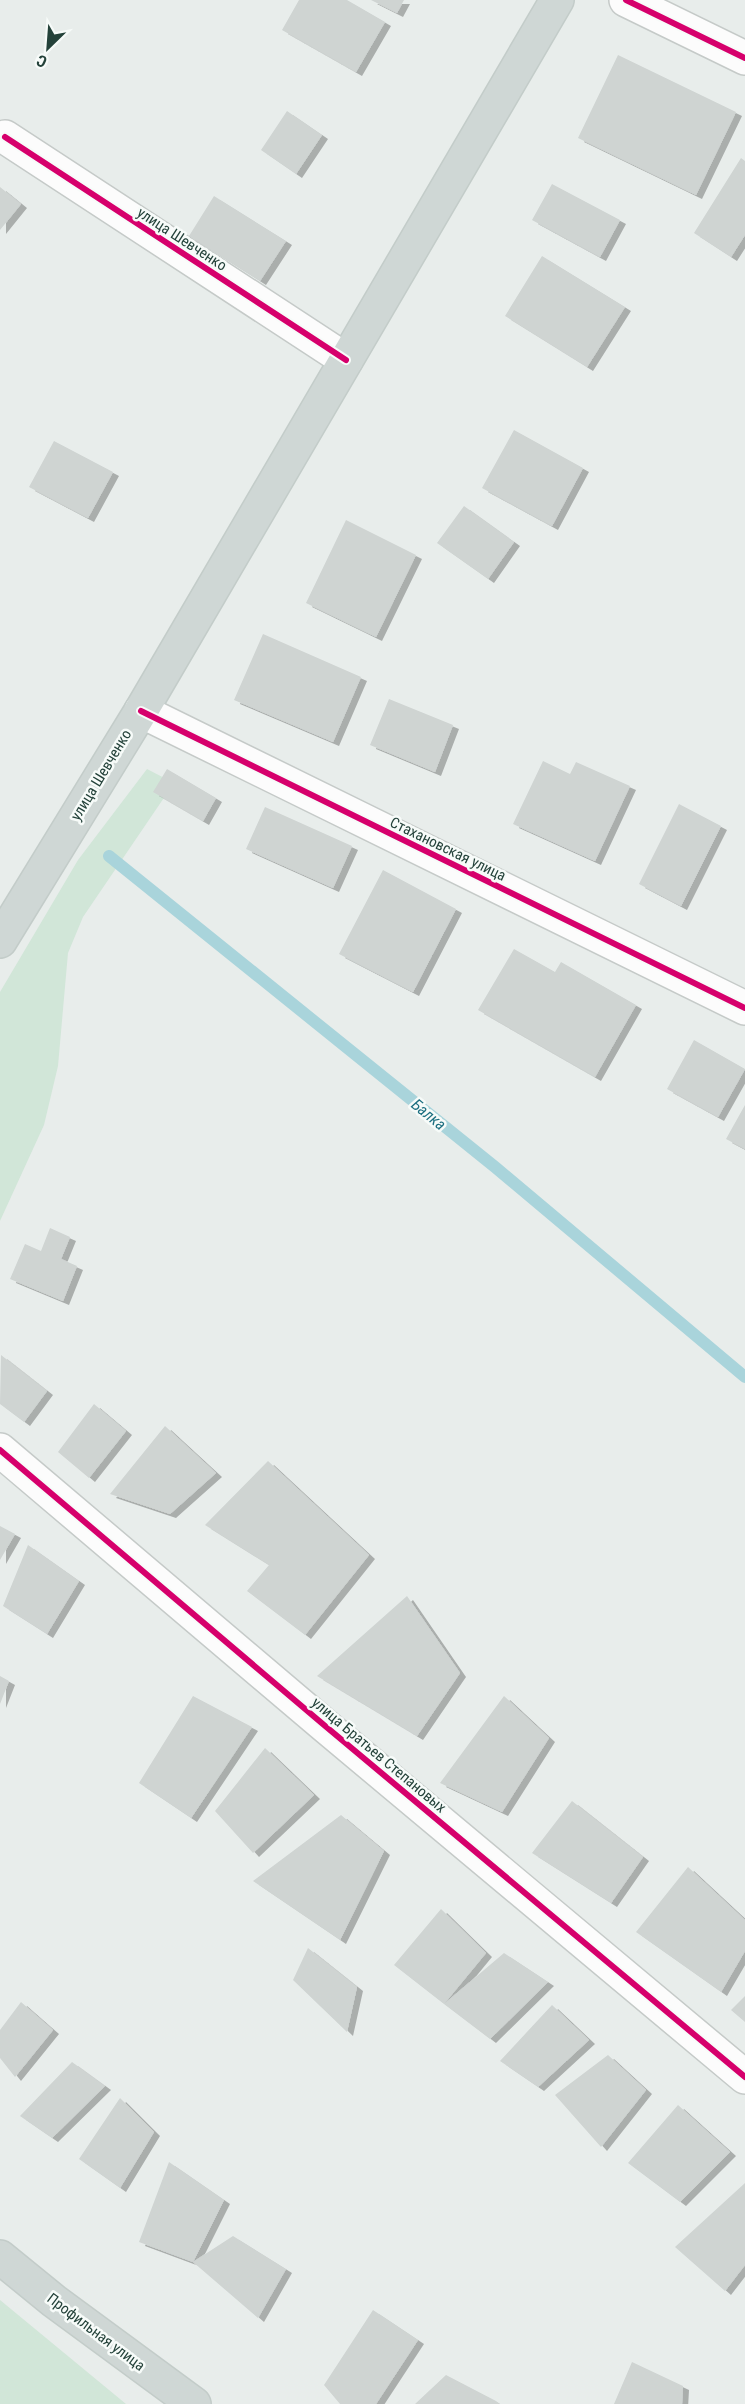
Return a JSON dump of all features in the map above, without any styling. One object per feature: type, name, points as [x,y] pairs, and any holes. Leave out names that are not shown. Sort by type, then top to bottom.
[{"type":"main road","name":"улица Шевченко","points":[[0,941],[141,711],[557,0]]},
{"type":"main road","name":"Профильная улица","points":[[0,2257],[54,2301],[194,2404]]},
{"type":"street","points":[[626,0],[745,58]]},
{"type":"street","name":"улица Шевченко","points":[[5,137],[346,360]]},
{"type":"street","name":"Стахановская улица","points":[[141,711],[745,1008]]},
{"type":"street","name":"улица Братьев Степановых","points":[[0,1450],[745,2077]]},
{"type":"green space","points":[[147,769],[174,783],[83,917],[68,953],[58,1066],[44,1125],[0,1221],[0,992],[78,860]]},
{"type":"green space","points":[[0,2300],[126,2404],[0,2404]]},
{"type":"building","points":[[299,0],[347,0],[385,22],[356,72],[282,30]]},
{"type":"building","points":[[371,0],[404,0],[397,13]]},
{"type":"building","points":[[618,55],[736,112],[696,195],[578,138]]},
{"type":"building","points":[[287,111],[322,135],[296,174],[261,150]]},
{"type":"building","points":[[741,158],[745,161],[745,235],[731,257],[694,233]]},
{"type":"building","points":[[552,184],[620,220],[600,257],[532,220]]},
{"type":"building","points":[[0,187],[21,204],[0,230]]},
{"type":"building","points":[[214,196],[286,241],[260,281],[189,236]]},
{"type":"building","points":[[542,256],[625,307],[587,367],[505,316]]},
{"type":"building","points":[[514,430],[583,468],[552,526],[482,488]]},
{"type":"building","points":[[54,441],[113,472],[88,518],[29,487]]},
{"type":"building","points":[[464,506],[514,542],[488,579],[437,543]]},
{"type":"building","points":[[346,520],[416,555],[376,637],[306,603]]},
{"type":"building","points":[[263,634],[361,677],[333,742],[234,700]]},
{"type":"building","points":[[389,699],[453,725],[435,772],[370,745]]},
{"type":"building","points":[[543,761],[570,774],[576,762],[630,786],[595,861],[513,824]]},
{"type":"building","points":[[167,769],[216,798],[203,821],[153,792]]},
{"type":"building","points":[[679,804],[721,826],[681,906],[639,884]]},
{"type":"building","points":[[265,807],[352,846],[333,888],[246,849]]},
{"type":"building","points":[[383,870],[456,909],[413,992],[339,954]]},
{"type":"building","points":[[514,949],[555,972],[561,962],[636,1005],[595,1077],[478,1010]]},
{"type":"building","points":[[694,1040],[745,1069],[718,1117],[667,1089]]},
{"type":"building","points":[[745,1105],[745,1149],[726,1139]]},
{"type":"building","points":[[50,1228],[70,1237],[61,1259],[77,1266],[63,1301],[10,1279],[25,1244],[41,1251]]},
{"type":"building","points":[[1,1355],[47,1391],[24,1422],[0,1404]]},
{"type":"building","points":[[94,1404],[126,1431],[89,1478],[58,1452]]},
{"type":"building","points":[[165,1426],[216,1473],[170,1514],[110,1494]]},
{"type":"building","points":[[268,1461],[369,1555],[305,1635],[247,1591],[269,1565],[205,1525]]},
{"type":"building","points":[[0,1526],[15,1534],[0,1560]]},
{"type":"building","points":[[28,1545],[79,1581],[47,1634],[3,1606]]},
{"type":"building","points":[[407,1596],[460,1673],[417,1736],[317,1676]]},
{"type":"building","points":[[0,1676],[9,1681],[0,1704]]},
{"type":"building","points":[[193,1696],[252,1727],[191,1818],[139,1783]]},
{"type":"building","points":[[504,1696],[549,1738],[502,1812],[440,1783]]},
{"type":"building","points":[[265,1748],[314,1795],[253,1853],[215,1811]]},
{"type":"building","points":[[572,1801],[643,1857],[611,1903],[532,1853]]},
{"type":"building","points":[[341,1815],[384,1851],[340,1940],[253,1881]]},
{"type":"building","points":[[688,1867],[745,1920],[745,1951],[721,1992],[636,1932]]},
{"type":"building","points":[[441,1909],[486,1953],[444,2004],[394,1965]]},
{"type":"building","points":[[308,1948],[357,1987],[347,2032],[293,1980]]},
{"type":"building","points":[[504,1953],[548,1982],[490,2039],[444,2004]]},
{"type":"building","points":[[745,1996],[745,2022],[731,2010]]},
{"type":"building","points":[[21,2002],[53,2030],[15,2077],[0,2058],[0,2030]]},
{"type":"building","points":[[552,2005],[589,2040],[538,2087],[500,2061]]},
{"type":"building","points":[[608,2055],[646,2090],[601,2147],[555,2095]]},
{"type":"building","points":[[72,2062],[105,2086],[52,2138],[20,2116]]},
{"type":"building","points":[[120,2098],[154,2132],[120,2188],[79,2159]]},
{"type":"building","points":[[678,2105],[730,2152],[680,2202],[628,2163]]},
{"type":"building","points":[[169,2162],[224,2200],[193,2262],[139,2242]]},
{"type":"building","points":[[745,2183],[745,2265],[725,2291],[675,2247]]},
{"type":"building","points":[[233,2236],[286,2269],[258,2318],[193,2262]]},
{"type":"building","points":[[373,2310],[418,2340],[376,2404],[340,2404],[324,2385]]},
{"type":"building","points":[[632,2362],[683,2386],[682,2404],[614,2404]]},
{"type":"building","points":[[446,2375],[496,2401],[500,2404],[415,2404]]},
{"type":"waterway","name":"Балка","points":[[109,856],[495,1167],[745,1377]]},
{"type":"cycle path","points":[[626,0],[745,58]]},
{"type":"cycle path","points":[[5,137],[346,360]]},
{"type":"cycle path","points":[[141,711],[745,1008]]},
{"type":"cycle path","points":[[0,1450],[745,2077]]}]
